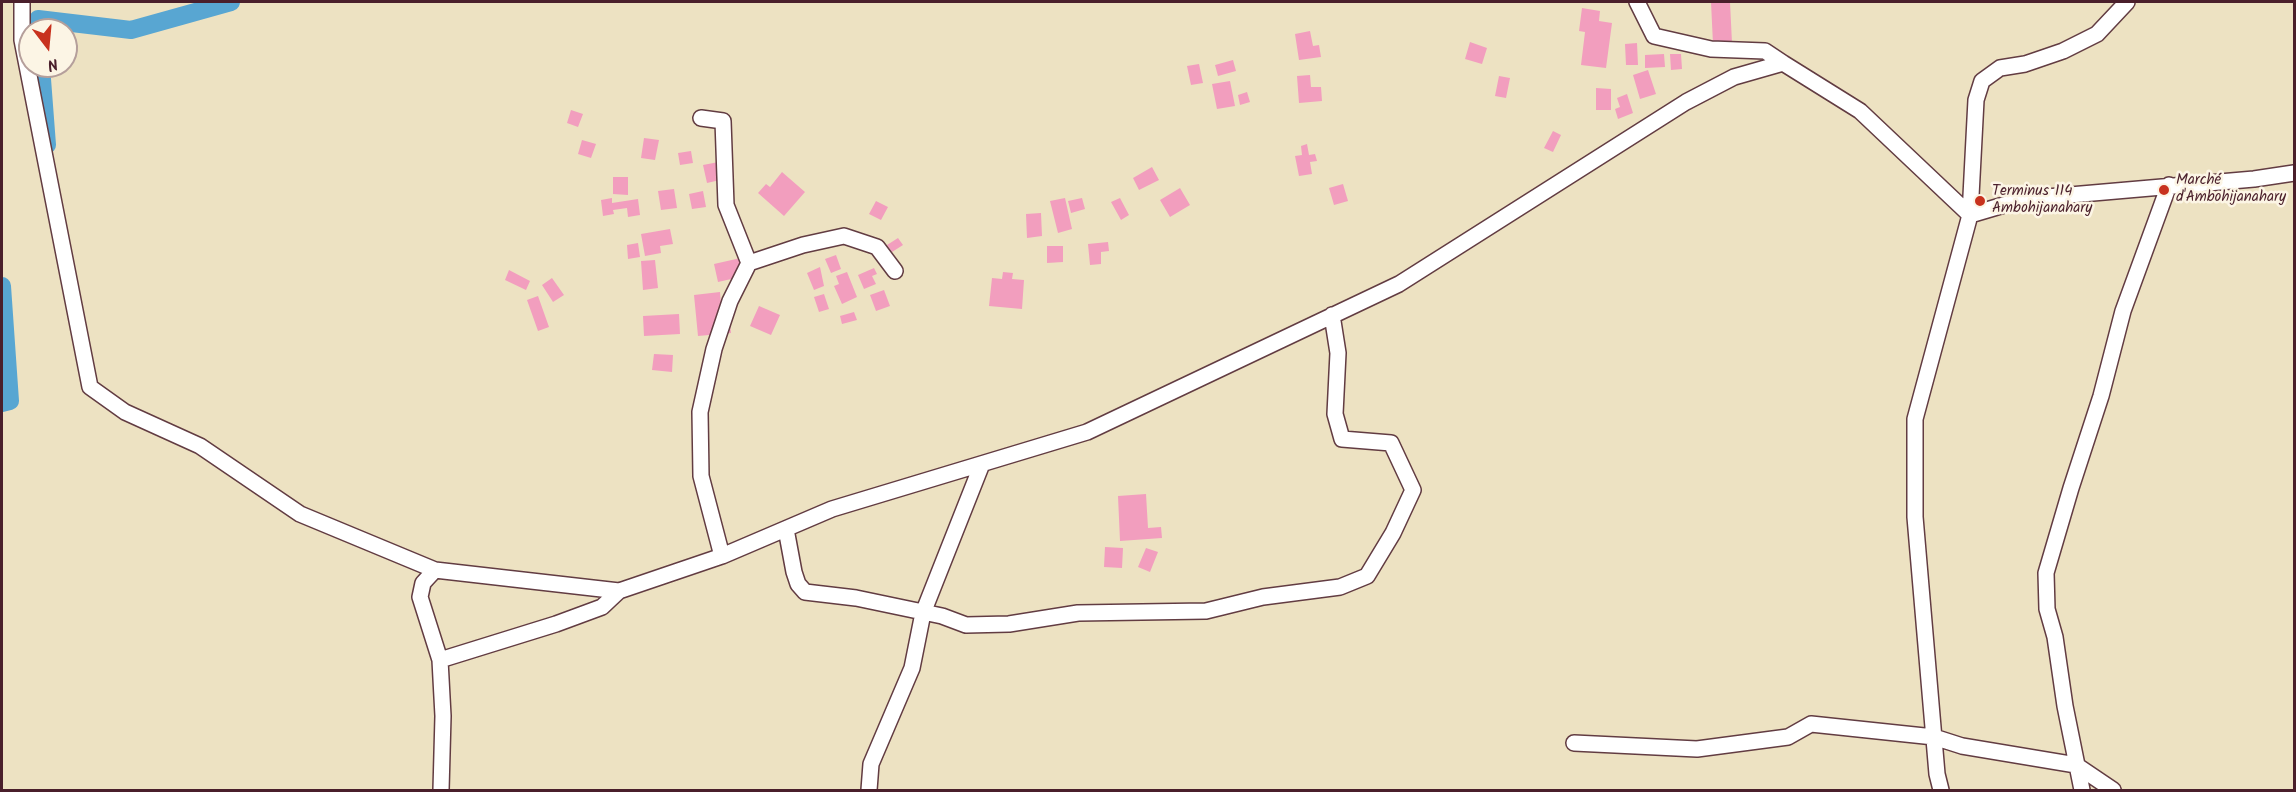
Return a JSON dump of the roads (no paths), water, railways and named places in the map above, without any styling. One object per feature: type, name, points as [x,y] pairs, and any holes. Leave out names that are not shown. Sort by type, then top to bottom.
[{"type":"street","points":[[22,2],[21,40],[90,387],[125,412],[200,446],[300,514],[435,570],[619,591]]},
{"type":"street","points":[[1637,2],[1654,36],[1711,49],[1765,51],[1860,111],[1970,215]]},
{"type":"street","points":[[1941,790],[1934,738],[1915,517],[1915,419],[1970,215],[1976,100],[1982,81],[2000,68],[2025,64],[2063,51],[2097,34],[2127,2]]},
{"type":"street","points":[[440,660],[556,624],[602,607],[619,591],[722,556],[832,509],[1087,432],[1399,284],[1686,102],[1734,77],[1783,63]]},
{"type":"street","points":[[701,118],[723,121],[726,205],[749,263]]},
{"type":"street","points":[[1970,215],[2024,199],[2254,179],[2295,173]]},
{"type":"street","points":[[2082,790],[2055,637],[2047,609],[2046,573],[2101,396],[2123,311],[2169,185]]},
{"type":"street","points":[[722,556],[701,476],[700,412],[714,350],[730,301],[749,263],[802,245],[844,236],[877,247],[896,271]]},
{"type":"street","points":[[786,529],[794,572],[798,584],[805,592],[856,598],[942,616],[966,625],[1009,624],[1078,613],[1206,610],[1263,597],[1340,587],[1367,576],[1393,533],[1413,489],[1390,443],[1342,439],[1335,414],[1338,352],[1332,315]]},
{"type":"street","points":[[869,790],[871,764],[912,668],[923,613],[982,464]]},
{"type":"street","points":[[435,570],[423,583],[420,597],[440,660],[443,716],[441,790]]},
{"type":"street","points":[[1574,743],[1696,748],[1788,737],[1811,724],[1934,738],[1962,746],[2076,765],[2113,790]]},
{"type":"waterway","points":[[78,24],[131,30],[231,2]]},
{"type":"waterway","points":[[42,78],[47,145]]},
{"type":"waterway","points":[[2,286],[10,401],[2,403]]},
{"type":"place","name":"Marché d'Ambohijanahary","points":[[2164,190]]},
{"type":"place","name":"Terminus 114 Ambohijanahary","points":[[1980,201]]}]
